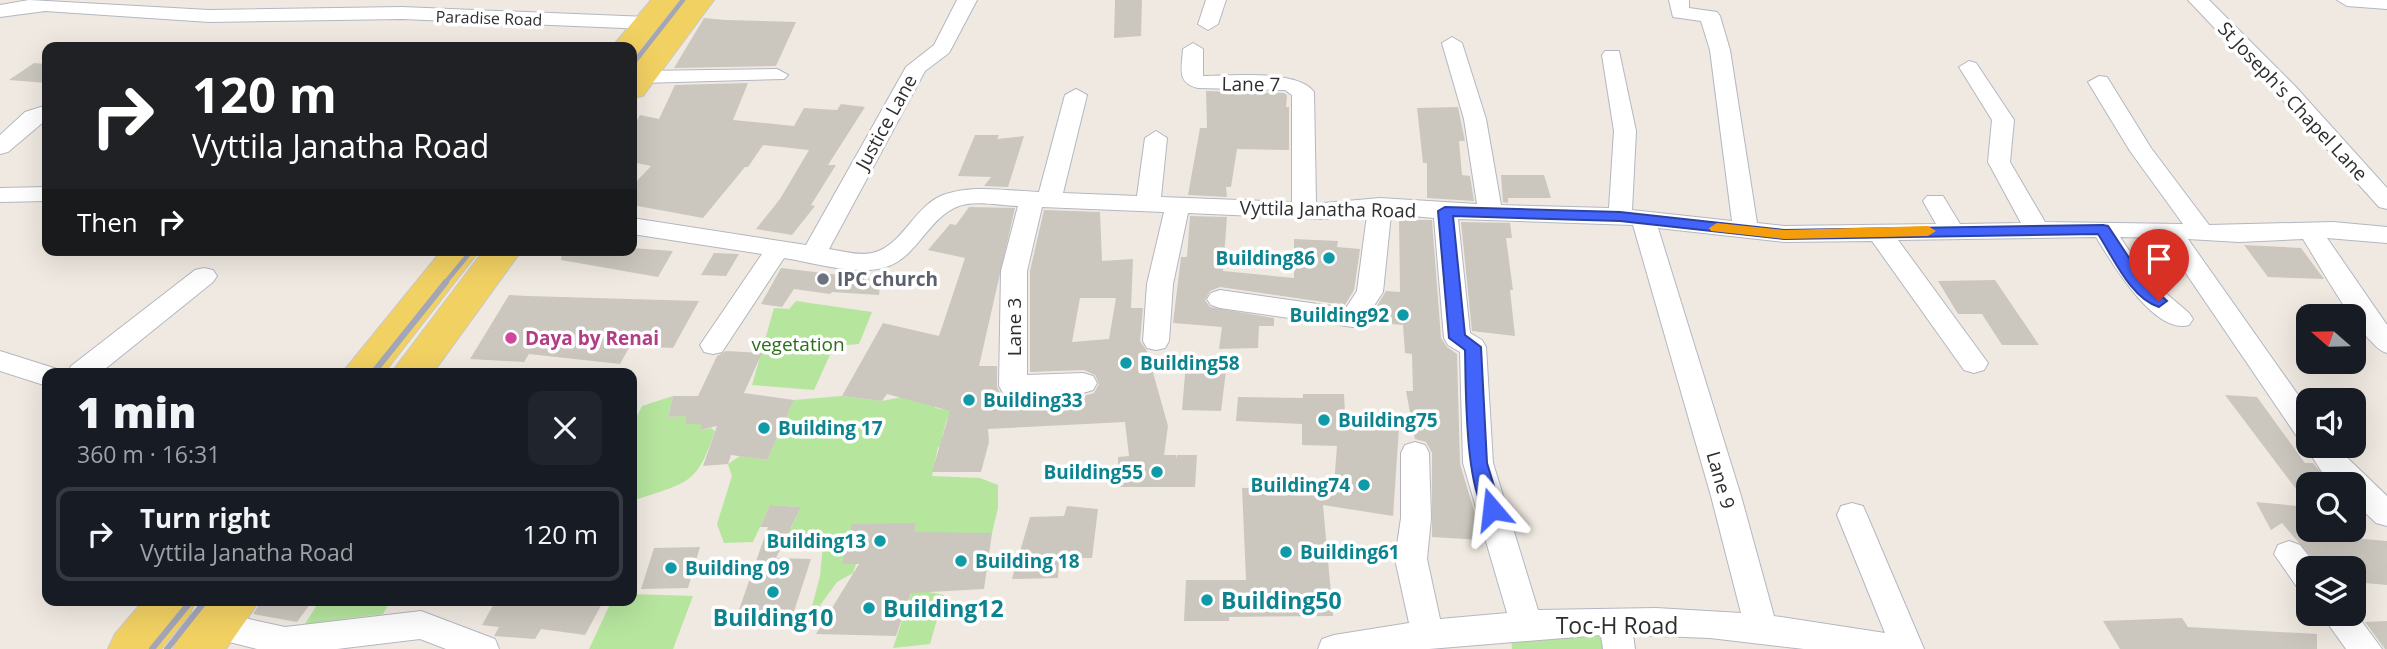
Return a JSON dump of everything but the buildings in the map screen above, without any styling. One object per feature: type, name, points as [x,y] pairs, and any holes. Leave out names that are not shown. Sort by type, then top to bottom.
[{"type":"main road","points":[[637,82],[700,0]]},
{"type":"main road","points":[[631,42],[657,11]]},
{"type":"main road","points":[[366,368],[457,256]]},
{"type":"main road","points":[[415,368],[500,256]]},
{"type":"main road","points":[[132,649],[168,606]]},
{"type":"street","points":[[209,16],[228,0]]},
{"type":"street","name":"Justice Lane","points":[[814,254],[916,66],[942,49],[967,0]]},
{"type":"street","points":[[1208,24],[1216,0]]},
{"type":"street","points":[[1679,0],[1680,13],[1710,16],[1720,50],[1746,232]]},
{"type":"street","name":"St Joseph's Chapel Lane","points":[[2198,0],[2287,91],[2387,202]]},
{"type":"street","points":[[2347,0],[2381,2]]},
{"type":"street","points":[[0,11],[42,2]]},
{"type":"street","name":"Paradise Road","points":[[42,2],[209,16],[657,11]]},
{"type":"street","points":[[1452,43],[1475,119],[1490,212]]},
{"type":"street","name":"Lane 7","points":[[1193,49],[1192,79],[1198,82],[1290,84],[1303,92],[1304,210]]},
{"type":"street","points":[[1612,55],[1625,131],[1632,218]]},
{"type":"street","points":[[1969,67],[2003,120],[1999,162],[2037,230]]},
{"type":"street","points":[[637,83],[776,75]]},
{"type":"street","points":[[2099,82],[2141,151],[2202,233]]},
{"type":"street","points":[[1041,200],[1076,96]]},
{"type":"street","points":[[0,147],[33,117],[42,113]]},
{"type":"street","points":[[1148,205],[1156,138]]},
{"type":"street","points":[[0,195],[42,194]]},
{"type":"street","name":"Vyttila Janatha Road","points":[[637,227],[854,261],[880,261],[894,252],[936,206],[950,199],[1304,210],[1380,206],[1632,218],[1784,234],[2103,229],[2202,233],[2310,231],[2386,236]]},
{"type":"street","name":"Lane 3","points":[[1041,200],[1014,271],[1013,386],[1083,383]]},
{"type":"street","points":[[1934,201],[1952,231]]},
{"type":"street","points":[[1156,341],[1160,284],[1178,205]]},
{"type":"street","points":[[1220,299],[1353,318],[1370,292],[1380,206]]},
{"type":"street","points":[[1445,211],[1457,338],[1473,347],[1478,463],[1527,626]]},
{"type":"street","name":"Lane 9","points":[[1632,218],[1677,332],[1761,629]]},
{"type":"street","points":[[2103,229],[2138,283],[2180,319]]},
{"type":"street","points":[[1878,231],[1974,363]]},
{"type":"street","points":[[2169,231],[2296,413]]},
{"type":"street","points":[[2310,231],[2360,309],[2387,344]]},
{"type":"street","points":[[713,345],[778,249]]},
{"type":"street","points":[[87,368],[204,276]]},
{"type":"street","points":[[0,361],[42,374]]},
{"type":"street","points":[[1415,453],[1416,518],[1411,559],[1427,633]]},
{"type":"street","points":[[2328,458],[2387,514]]},
{"type":"street","points":[[1852,515],[1908,649]]},
{"type":"street","points":[[2289,554],[2296,563]]},
{"type":"street","points":[[217,625],[285,641],[421,625],[476,647]]},
{"type":"street","name":"Toc-H Road","points":[[1334,649],[1427,633],[1527,626],[1617,636],[1761,629],[1838,645],[1899,649]]},
{"type":"street","points":[[2347,626],[2366,649]]},
{"type":"green space","name":"vegetation","points":[[796,301],[872,312],[859,344],[834,346],[814,390],[752,385],[774,308],[789,309]]},
{"type":"green space","name":"vegetation","points":[[936,390],[935,408],[996,418],[991,425],[947,419],[942,437],[982,443],[987,450],[938,447],[932,476],[980,478],[998,485],[998,508],[992,533],[929,592],[944,595],[930,644],[893,648],[915,582],[906,558],[916,523],[843,564],[856,564],[853,573],[837,582],[808,622],[820,576],[823,544],[763,542],[771,527],[791,528],[801,507],[770,505],[753,542],[724,543],[717,524],[732,476],[728,464],[740,456],[767,460],[794,400],[842,396],[882,401]]},
{"type":"green space","points":[[673,396],[668,417],[685,416],[686,423],[701,424],[700,430],[711,428],[715,431],[703,462],[689,478],[669,489],[638,499],[637,416],[642,406]]},
{"type":"green space","points":[[637,594],[693,596],[673,649],[589,649],[609,606],[637,606]]},
{"type":"green space","points":[[316,606],[388,606],[383,614],[305,624]]},
{"type":"green space","points":[[1595,629],[1605,639],[1606,649],[1512,649],[1511,635]]},
{"type":"railway","points":[[637,59],[683,0]]},
{"type":"railway","points":[[445,283],[467,256]]},
{"type":"railway","points":[[377,368],[446,282]]},
{"type":"railway","points":[[152,649],[187,606]]},
{"type":"railway","points":[[167,649],[201,606]]},
{"type":"slow traffic","points":[[1717,228],[1784,234],[1928,231]]},
{"type":"place","name":"Building86","points":[[1329,258]]},
{"type":"place","name":"IPC church","points":[[823,279]]},
{"type":"place","name":"Building92","points":[[1403,315]]},
{"type":"place","name":"Daya by Renai","points":[[511,338]]},
{"type":"place","name":"Building58","points":[[1126,363]]},
{"type":"place","name":"Building33","points":[[969,400]]},
{"type":"place","name":"Building75","points":[[1324,420]]},
{"type":"place","name":"Building 17","points":[[764,428]]},
{"type":"place","name":"Building55","points":[[1157,472]]},
{"type":"place","name":"Building74","points":[[1364,485]]},
{"type":"place","name":"Building13","points":[[880,541]]},
{"type":"place","name":"Building61","points":[[1286,552]]},
{"type":"place","name":"Building 18","points":[[961,561]]},
{"type":"place","name":"Building 09","points":[[671,568]]},
{"type":"place","name":"Building10","points":[[773,592]]},
{"type":"place","name":"Building50","points":[[1207,600]]},
{"type":"place","name":"Building12","points":[[869,608]]},
{"type":"route","points":[[1492,509],[1478,463],[1473,347],[1457,338],[1445,211],[1620,216],[1746,232],[1784,234],[2103,229],[2138,283],[2159,301]]}]
